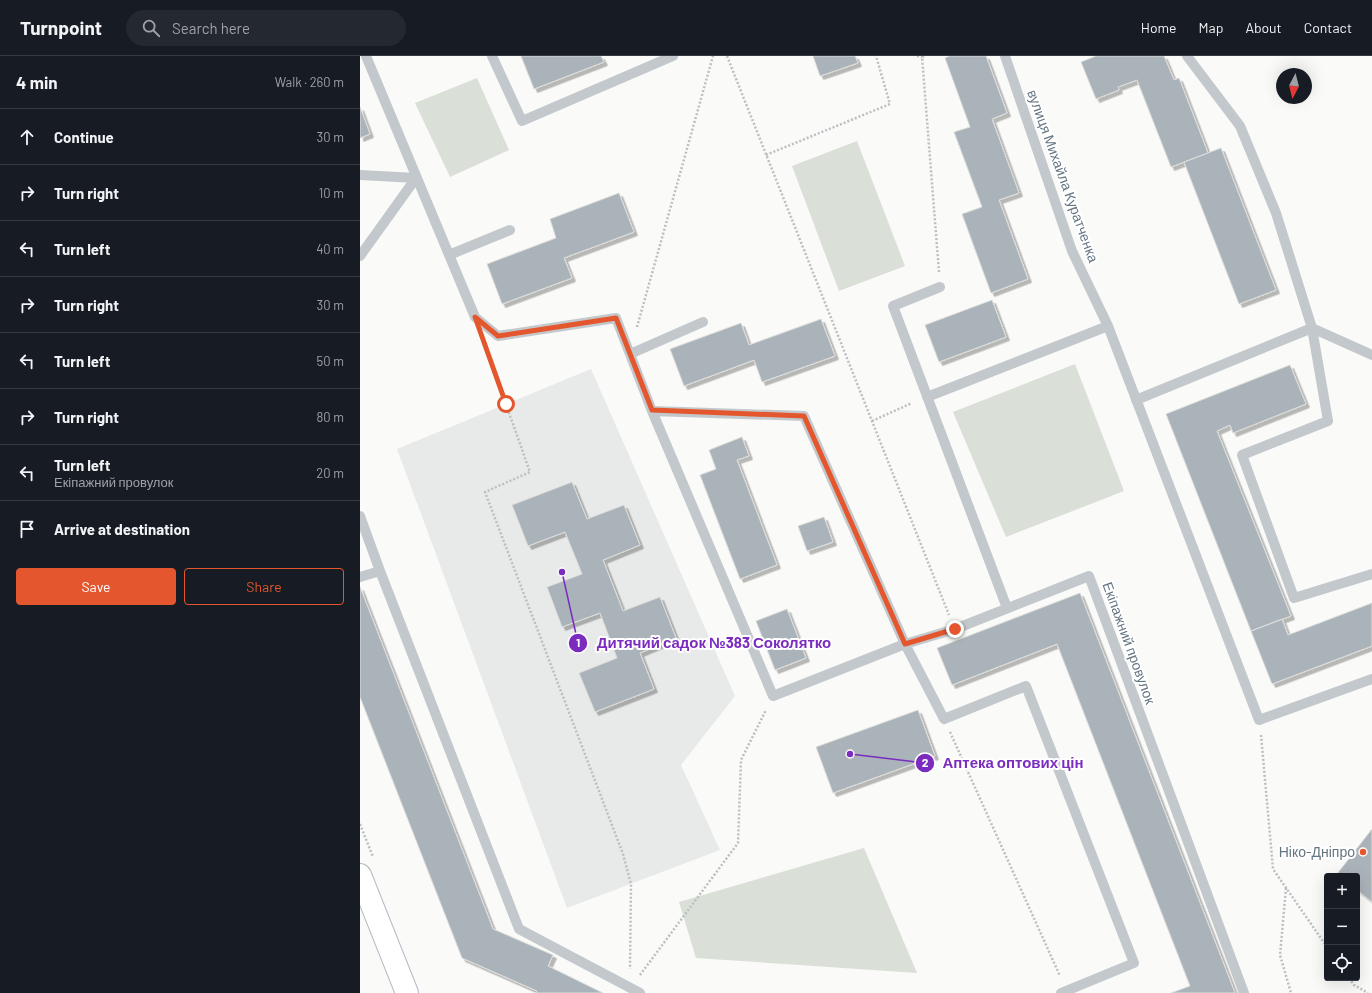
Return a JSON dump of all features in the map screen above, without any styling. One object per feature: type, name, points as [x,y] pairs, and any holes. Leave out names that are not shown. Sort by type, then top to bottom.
[{"type":"street","points":[[360,875],[407,993]]},
{"type":"lane","points":[[366,56],[475,317],[498,336],[616,318],[652,410],[773,696]]},
{"type":"lane","points":[[492,56],[522,121],[673,56]]},
{"type":"lane","name":"вулиця Михайла Куратченка","points":[[1005,56],[1072,251],[1108,326],[1259,720]]},
{"type":"lane","points":[[1187,56],[1240,126],[1276,213],[1312,328],[1328,421],[1242,455],[1294,598],[1372,574]]},
{"type":"lane","points":[[360,176],[416,178]]},
{"type":"lane","points":[[360,256],[416,178]]},
{"type":"lane","points":[[449,255],[510,230]]},
{"type":"lane","points":[[940,287],[893,306],[1007,608]]},
{"type":"lane","points":[[630,354],[703,322]]},
{"type":"lane","points":[[927,397],[1108,326]]},
{"type":"lane","points":[[1136,400],[1312,328],[1372,355]]},
{"type":"lane","points":[[652,410],[804,416],[905,644],[944,719],[1026,686],[1134,963],[1065,992]]},
{"type":"lane","points":[[360,516],[519,929],[628,990],[640,993]]},
{"type":"lane","points":[[360,577],[380,571]]},
{"type":"lane","name":"Екіпажний провулок","points":[[773,696],[905,644],[955,629],[1089,576],[1244,993]]},
{"type":"lane","points":[[1259,720],[1372,679]]},
{"type":"path","points":[[630,354],[713,56]]},
{"type":"path","points":[[727,56],[955,629]]},
{"type":"path","points":[[766,155],[890,104],[876,56]]},
{"type":"path","points":[[917,56],[923,56],[940,287]]},
{"type":"path","points":[[475,317],[530,472],[485,492],[623,854],[630,884],[628,990]]},
{"type":"path","points":[[872,421],[927,397]]},
{"type":"path","points":[[628,990],[738,843],[742,760],[773,696]]},
{"type":"path","points":[[944,719],[1065,992]]},
{"type":"path","points":[[1259,720],[1273,869],[1326,945]]},
{"type":"path","points":[[1286,887],[1280,955],[1291,993]]},
{"type":"path","points":[[1351,981],[1354,985],[1368,993]]},
{"type":"shaded area","points":[[477,78],[509,150],[450,177],[415,103]]},
{"type":"shaded area","points":[[857,141],[905,266],[839,291],[792,166]]},
{"type":"shaded area","points":[[1075,364],[1124,491],[1006,537],[953,412]]},
{"type":"shaded area","points":[[591,369],[735,696],[681,765],[720,850],[567,908],[397,449]]},
{"type":"shaded area","points":[[864,848],[917,973],[696,958],[679,902]]},
{"type":"building","points":[[521,56],[601,56],[604,62],[534,89]]},
{"type":"building","points":[[813,56],[855,56],[858,63],[820,76]]},
{"type":"building","points":[[950,56],[986,56],[1007,113],[992,119],[1019,193],[999,200],[1028,279],[991,293],[962,214],[982,207],[954,132],[970,127],[945,58]]},
{"type":"building","points":[[1096,56],[1164,56],[1174,80],[1179,78],[1208,153],[1171,167],[1137,80],[1118,87],[1119,90],[1096,99],[1081,62]]},
{"type":"building","points":[[360,107],[370,134],[360,138]]},
{"type":"building","points":[[1221,148],[1276,290],[1239,304],[1184,162]]},
{"type":"building","points":[[619,193],[634,232],[564,258],[572,278],[502,304],[487,264],[556,238],[550,219]]},
{"type":"building","points":[[992,300],[1006,337],[939,362],[925,325]]},
{"type":"building","points":[[821,319],[835,356],[762,382],[754,360],[684,386],[670,349],[741,323],[749,345]]},
{"type":"building","points":[[1290,365],[1306,404],[1233,433],[1230,425],[1217,431],[1291,616],[1251,631],[1166,414]]},
{"type":"building","points":[[742,437],[749,456],[737,460],[777,565],[740,579],[700,475],[716,469],[709,450]]},
{"type":"building","points":[[572,482],[587,519],[624,505],[640,545],[603,560],[623,611],[660,597],[676,638],[640,653],[654,689],[595,712],[579,673],[617,658],[600,613],[562,627],[547,587],[582,574],[565,532],[528,546],[512,505]]},
{"type":"building","points":[[824,517],[833,542],[807,551],[798,526]]},
{"type":"building","points":[[360,587],[493,929],[553,955],[548,966],[603,993],[536,993],[537,991],[462,958],[360,697]]},
{"type":"building","points":[[1080,593],[1235,993],[1171,993],[1190,986],[1057,644],[952,685],[937,648]]},
{"type":"building","points":[[1372,603],[1372,646],[1272,684],[1251,631],[1282,619],[1288,635]]},
{"type":"building","points":[[787,609],[806,658],[775,670],[756,621]]},
{"type":"building","points":[[918,710],[935,756],[833,793],[816,747]]},
{"type":"building","name":"Ніко-Дніпро","points":[[1372,829],[1372,902],[1360,892],[1360,873],[1338,873]]},
{"type":"place","name":"Дитячий садок №383 Соколятко","points":[[562,572]]},
{"type":"place","name":"Аптека оптових цін","points":[[850,754]]},
{"type":"place","name":"Ніко-Дніпро","points":[[1363,852]]},
{"type":"route","points":[[506,404],[475,317],[498,336],[616,318],[652,410],[804,416],[905,644],[955,629]]}]
